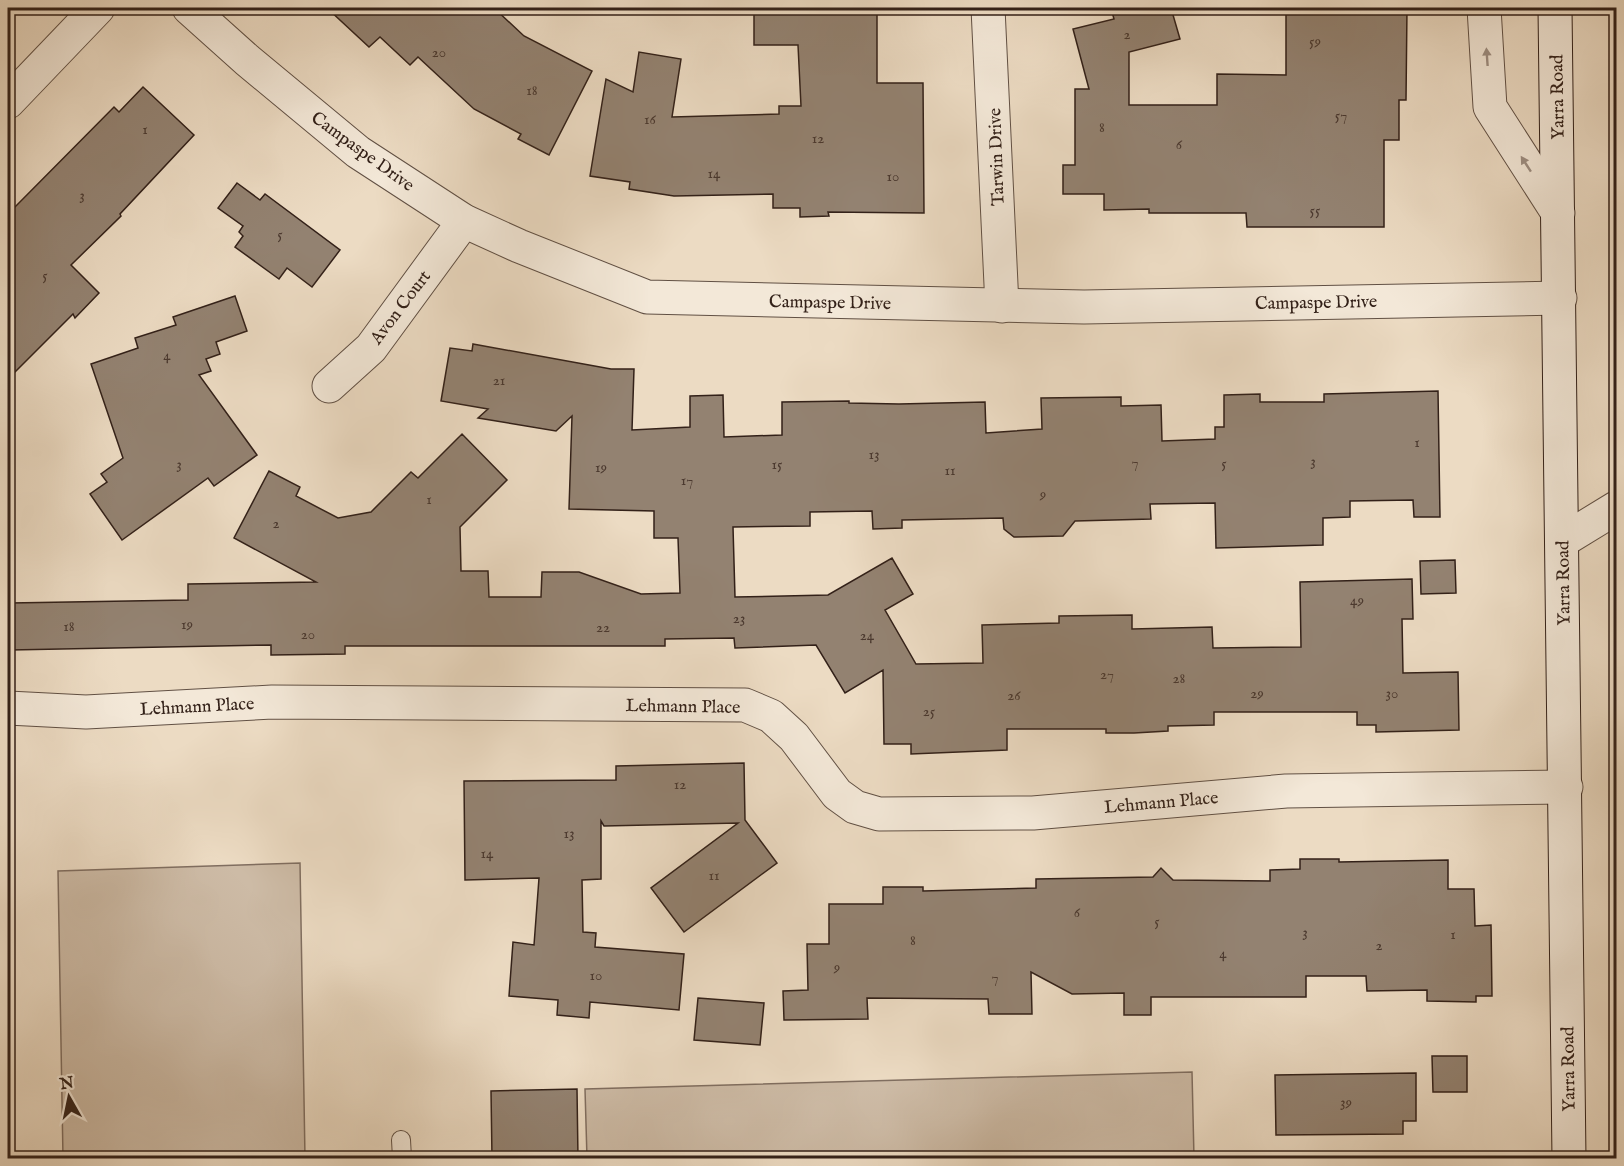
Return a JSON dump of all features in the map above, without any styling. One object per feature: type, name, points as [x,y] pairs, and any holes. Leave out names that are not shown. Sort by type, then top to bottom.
[{"type":"street","points":[[8,102],[98,8]]},
{"type":"street","name":"Campaspe Drive","points":[[189,8],[247,60],[358,152],[464,221],[519,246],[647,297],[1002,306],[1560,298]]},
{"type":"street","name":"Tarwin Drive","points":[[988,8],[1002,306]]},
{"type":"street","points":[[1484,8],[1490,107],[1558,213]]},
{"type":"street","name":"Yarra Road","points":[[1555,8],[1569,1158]]},
{"type":"street","name":"Avon Court","points":[[329,386],[371,348],[464,221]]},
{"type":"street","points":[[1562,541],[1617,508]]},
{"type":"street","name":"Lehmann Place","points":[[8,708],[86,712],[272,702],[745,705],[771,716],[794,737],[837,794],[855,807],[879,814],[1033,813],[1286,791],[1566,786]]},
{"type":"lane","points":[[401,1140],[402,1158]]},
{"type":"shaded area","points":[[300,863],[305,1158],[63,1158],[58,871]]},
{"type":"shaded area","points":[[1192,1072],[1194,1158],[587,1158],[585,1089]]},
{"type":"building","points":[[327,8],[494,8],[524,36],[592,71],[549,155],[518,139],[521,134],[474,109],[418,57],[410,65],[380,37],[369,47]]},
{"type":"building","points":[[754,8],[877,8],[877,83],[923,83],[924,213],[828,212],[829,216],[800,217],[800,208],[773,208],[773,194],[674,196],[629,189],[630,182],[590,176],[606,79],[633,92],[639,52],[681,59],[672,117],[779,114],[779,106],[801,106],[798,45],[754,45]]},
{"type":"building","points":[[1111,8],[1171,8],[1180,39],[1129,52],[1129,105],[1217,105],[1217,74],[1286,75],[1286,8],[1407,8],[1406,100],[1399,100],[1399,140],[1384,140],[1384,227],[1247,227],[1246,213],[1149,213],[1149,209],[1104,210],[1104,194],[1063,194],[1063,165],[1075,165],[1075,89],[1089,89],[1073,29],[1114,19]]},
{"type":"building","points":[[143,87],[194,135],[120,214],[121,216],[71,265],[99,293],[75,318],[73,314],[8,379],[8,214],[114,107],[119,112]]},
{"type":"building","points":[[237,183],[260,200],[265,194],[340,250],[312,287],[287,268],[279,279],[235,247],[243,236],[239,232],[243,226],[218,208]]},
{"type":"building","points":[[235,296],[247,331],[216,342],[220,354],[206,359],[211,371],[199,375],[257,455],[214,486],[208,478],[122,540],[90,494],[107,482],[101,474],[123,458],[91,364],[138,348],[135,338],[176,325],[173,317]]},
{"type":"building","points":[[473,344],[611,369],[634,369],[632,430],[690,427],[690,396],[723,395],[724,437],[782,435],[782,402],[849,401],[849,403],[899,404],[985,402],[986,433],[1042,429],[1041,398],[1121,397],[1121,406],[1161,405],[1162,441],[1215,439],[1215,427],[1224,427],[1224,395],[1260,394],[1260,402],[1324,402],[1324,394],[1438,391],[1440,517],[1414,517],[1413,500],[1350,501],[1350,517],[1323,518],[1323,545],[1216,548],[1215,503],[1150,504],[1151,519],[1075,521],[1063,536],[1014,537],[1004,529],[1003,518],[902,520],[902,528],[873,529],[872,511],[810,512],[810,526],[733,527],[735,597],[828,595],[892,558],[913,594],[885,610],[916,664],[983,663],[982,625],[1059,623],[1059,616],[1132,615],[1132,629],[1212,627],[1213,648],[1301,647],[1300,582],[1412,579],[1413,619],[1402,619],[1403,673],[1458,672],[1459,730],[1376,732],[1376,725],[1357,725],[1357,712],[1214,712],[1214,725],[1168,726],[1168,731],[1134,733],[1106,733],[1106,729],[1007,729],[1007,750],[911,754],[911,744],[884,744],[883,670],[845,693],[816,645],[735,648],[734,638],[665,639],[665,646],[345,646],[345,654],[271,655],[271,645],[10,650],[10,603],[188,600],[188,584],[316,582],[234,538],[269,471],[300,487],[296,496],[338,518],[371,512],[411,472],[418,478],[462,434],[507,480],[460,527],[461,571],[488,571],[489,597],[541,597],[542,572],[579,572],[641,594],[680,593],[678,538],[654,538],[654,511],[569,509],[572,416],[556,431],[478,418],[488,409],[441,401],[450,348],[472,351]]},
{"type":"building","points":[[1455,560],[1456,593],[1421,594],[1420,561]]},
{"type":"building","points":[[744,763],[745,820],[777,863],[684,932],[651,888],[738,823],[604,826],[601,821],[601,879],[582,880],[583,932],[596,933],[595,947],[684,954],[679,1010],[590,1002],[589,1018],[557,1015],[558,1000],[509,996],[513,942],[534,945],[539,878],[465,880],[464,781],[616,780],[616,766]]},
{"type":"building","points":[[1300,859],[1339,859],[1339,862],[1448,860],[1448,889],[1474,889],[1475,926],[1491,925],[1492,996],[1476,996],[1476,1002],[1427,1001],[1427,990],[1367,991],[1366,976],[1306,976],[1306,997],[1151,997],[1151,1015],[1124,1015],[1124,993],[1072,994],[1031,972],[1032,1014],[989,1014],[988,999],[867,998],[868,1019],[784,1020],[783,991],[808,990],[807,944],[829,944],[829,904],[883,904],[883,887],[923,887],[923,891],[1036,888],[1036,879],[1153,877],[1161,868],[1173,880],[1270,881],[1270,870],[1300,869]]},
{"type":"building","points":[[698,998],[764,1003],[760,1045],[694,1040]]},
{"type":"building","points":[[1432,1056],[1467,1056],[1467,1092],[1433,1092]]},
{"type":"building","points":[[1416,1073],[1416,1121],[1403,1121],[1403,1134],[1276,1135],[1275,1075]]},
{"type":"building","points":[[577,1089],[578,1158],[492,1158],[491,1091]]}]
